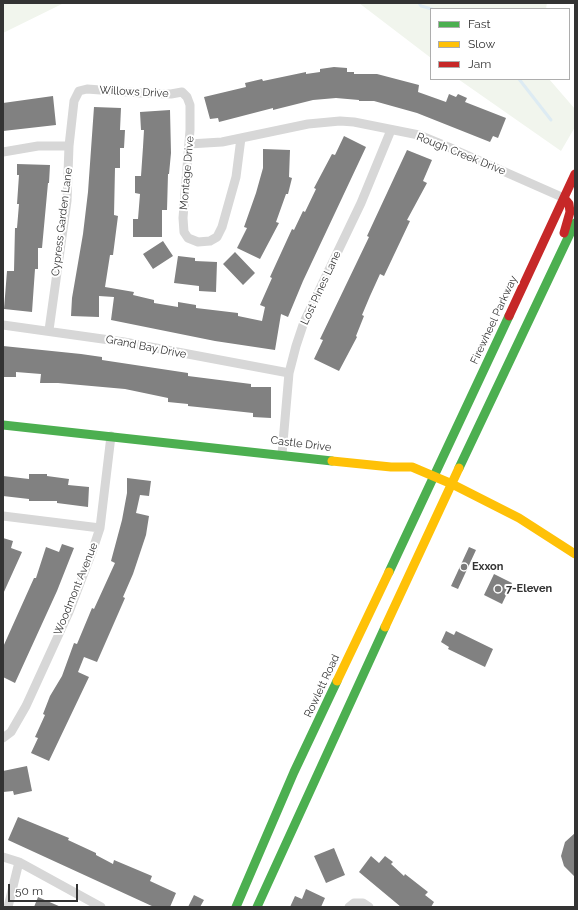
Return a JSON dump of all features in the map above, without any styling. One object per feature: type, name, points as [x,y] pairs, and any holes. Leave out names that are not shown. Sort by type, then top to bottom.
[{"type":"main road","name":"Firewheel Parkway","points":[[435,477],[575,174]]},
{"type":"main road","points":[[548,282],[570,212],[569,204],[564,198]]},
{"type":"main road","points":[[452,484],[575,223]]},
{"type":"main road","name":"Castle Drive","points":[[3,425],[282,454],[391,468],[412,467],[452,484],[519,518],[575,554]]},
{"type":"main road","name":"Rowlett Road","points":[[257,907],[304,778],[420,506],[435,477]]},
{"type":"main road","name":"Rowlett Road","points":[[236,907],[304,778],[452,484]]},
{"type":"street","name":"Willows Drive","points":[[79,91],[87,89],[171,94],[182,92],[187,97]]},
{"type":"street","name":"Cypress Garden Lane","points":[[49,330],[67,201],[69,146],[74,101],[79,91]]},
{"type":"street","name":"Montage Drive","points":[[187,97],[190,105],[189,144],[183,218],[184,232],[188,238],[198,242],[210,241],[217,237],[222,227],[236,177],[241,138]]},
{"type":"street","name":"Rough Creek Drive","points":[[189,144],[222,142],[324,122],[354,122],[418,135],[564,198]]},
{"type":"street","name":"Lost Pines Lane","points":[[282,454],[289,373],[304,322],[361,203],[391,130]]},
{"type":"street","points":[[3,152],[38,146],[69,146]]},
{"type":"street","name":"Grand Bay Drive","points":[[3,325],[49,330],[124,342],[289,373]]},
{"type":"street","name":"Woodmont Avenue","points":[[3,738],[11,732],[26,706],[68,612],[92,552],[100,528],[111,436]]},
{"type":"street","points":[[3,516],[100,528]]},
{"type":"street","points":[[3,856],[19,862],[102,907]]},
{"type":"street","points":[[8,907],[19,862]]},
{"type":"street","points":[[351,905],[363,903],[369,907]]},
{"type":"shaded area","points":[[3,3],[64,3],[3,33]]},
{"type":"shaded area","points":[[359,3],[547,3],[546,8],[430,8],[430,57]]},
{"type":"shaded area","points":[[459,80],[550,80],[575,109],[575,127],[561,151]]},
{"type":"building","points":[[334,67],[347,68],[347,72],[354,72],[354,74],[377,74],[419,85],[418,92],[446,102],[449,94],[456,97],[458,94],[467,98],[465,102],[506,118],[498,138],[493,136],[490,142],[417,113],[374,101],[336,98],[313,100],[273,110],[273,108],[219,122],[218,118],[210,119],[204,97],[246,87],[245,83],[262,79],[263,81],[306,72],[306,74],[320,72],[320,69]]},
{"type":"building","points":[[53,96],[56,125],[3,131],[3,103]]},
{"type":"building","points":[[94,107],[121,108],[120,130],[125,130],[124,148],[120,148],[120,168],[115,168],[114,215],[118,216],[113,255],[110,255],[105,287],[134,292],[133,295],[154,300],[154,303],[178,307],[178,302],[196,305],[196,308],[238,313],[238,316],[262,321],[265,307],[260,305],[272,278],[270,277],[292,229],[294,230],[303,211],[305,212],[316,189],[314,188],[332,154],[335,155],[344,136],[366,147],[303,281],[288,317],[281,314],[275,350],[215,341],[111,320],[114,297],[99,296],[99,317],[71,316],[72,298],[83,234],[88,192]]},
{"type":"building","points":[[170,110],[171,153],[168,174],[167,210],[162,210],[162,237],[133,237],[133,219],[138,219],[140,194],[135,193],[135,176],[141,176],[144,130],[141,130],[140,112]]},
{"type":"building","points":[[263,149],[290,150],[289,177],[292,178],[288,194],[286,194],[276,222],[279,223],[260,259],[237,248],[247,228],[244,227],[263,168]]},
{"type":"building","points":[[407,150],[432,160],[423,181],[427,183],[407,220],[410,221],[384,276],[380,274],[362,315],[364,316],[356,336],[357,337],[339,371],[314,359],[323,340],[320,339],[369,237],[367,236]]},
{"type":"building","points":[[17,164],[50,165],[42,248],[38,248],[38,269],[35,269],[32,312],[4,309],[7,271],[14,271],[15,228],[17,228],[19,204],[17,204],[19,175],[17,175]]},
{"type":"building","points":[[163,241],[173,256],[153,269],[143,254]]},
{"type":"building","points":[[235,252],[255,273],[243,285],[223,264]]},
{"type":"building","points":[[178,256],[195,258],[195,261],[217,262],[216,292],[199,291],[199,286],[174,283]]},
{"type":"building","points":[[3,346],[102,357],[102,360],[188,373],[188,376],[251,384],[251,387],[271,387],[271,418],[253,417],[253,413],[188,406],[188,404],[168,402],[168,398],[125,389],[58,383],[40,383],[41,374],[16,372],[16,377],[3,377]]},
{"type":"building","points":[[29,474],[47,474],[47,476],[69,479],[68,485],[89,487],[88,507],[57,503],[57,501],[29,501],[29,499],[3,496],[3,476],[29,479]]},
{"type":"building","points":[[127,478],[151,481],[149,496],[140,495],[136,513],[149,516],[146,535],[133,574],[123,597],[125,598],[97,662],[84,657],[78,672],[89,677],[49,761],[31,753],[38,738],[35,737],[45,715],[43,714],[50,696],[62,676],[74,643],[77,644],[92,608],[94,609],[115,563],[111,561],[122,520],[127,493]]},
{"type":"building","points":[[3,538],[13,541],[11,548],[22,552],[3,594]]},
{"type":"building","points":[[62,544],[74,548],[57,591],[15,683],[3,677],[3,647],[34,578],[36,578],[46,547],[59,552]]},
{"type":"building","name":"Exxon","points":[[469,547],[476,550],[458,589],[451,586]]},
{"type":"building","name":"7-Eleven","points":[[494,574],[512,583],[502,604],[484,595]]},
{"type":"building","points":[[446,631],[454,635],[456,631],[493,649],[485,667],[448,649],[449,647],[441,642]]},
{"type":"building","points":[[27,766],[32,791],[14,795],[13,791],[3,792],[3,771]]},
{"type":"building","points":[[18,817],[69,838],[68,840],[96,853],[96,855],[113,864],[114,860],[152,876],[150,881],[176,893],[170,907],[154,907],[8,840]]},
{"type":"building","points":[[575,833],[575,877],[564,866],[561,856],[565,842]]},
{"type":"building","points":[[334,848],[345,875],[326,883],[314,856]]},
{"type":"building","points":[[371,856],[379,863],[385,856],[393,862],[391,864],[404,876],[405,874],[428,892],[425,895],[434,902],[431,907],[401,907],[359,872]]},
{"type":"building","points":[[306,889],[325,898],[321,907],[290,907],[295,896],[302,899]]},
{"type":"building","points":[[194,895],[204,900],[200,907],[188,907]]},
{"type":"building","points":[[38,897],[61,907],[34,907]]},
{"type":"waterway","points":[[419,3],[421,6],[430,8]]},
{"type":"waterway","points":[[520,80],[551,120]]},
{"type":"traffic: fast","points":[[459,468],[575,223]]},
{"type":"traffic: fast","points":[[389,572],[509,316]]},
{"type":"traffic: fast","points":[[3,425],[332,461]]},
{"type":"traffic: fast","points":[[257,907],[385,627]]},
{"type":"traffic: fast","points":[[236,907],[294,772],[337,681]]},
{"type":"traffic: slow","points":[[332,461],[391,467],[412,467],[452,484],[519,518],[575,554]]},
{"type":"traffic: slow","points":[[385,627],[459,468]]},
{"type":"traffic: slow","points":[[337,681],[389,572]]},
{"type":"traffic: jam","points":[[509,316],[575,174]]},
{"type":"traffic: jam","points":[[564,198],[569,204],[570,212],[564,233]]},
{"type":"place","name":"Exxon","points":[[464,567]]},
{"type":"place","name":"7-Eleven","points":[[498,589]]}]
